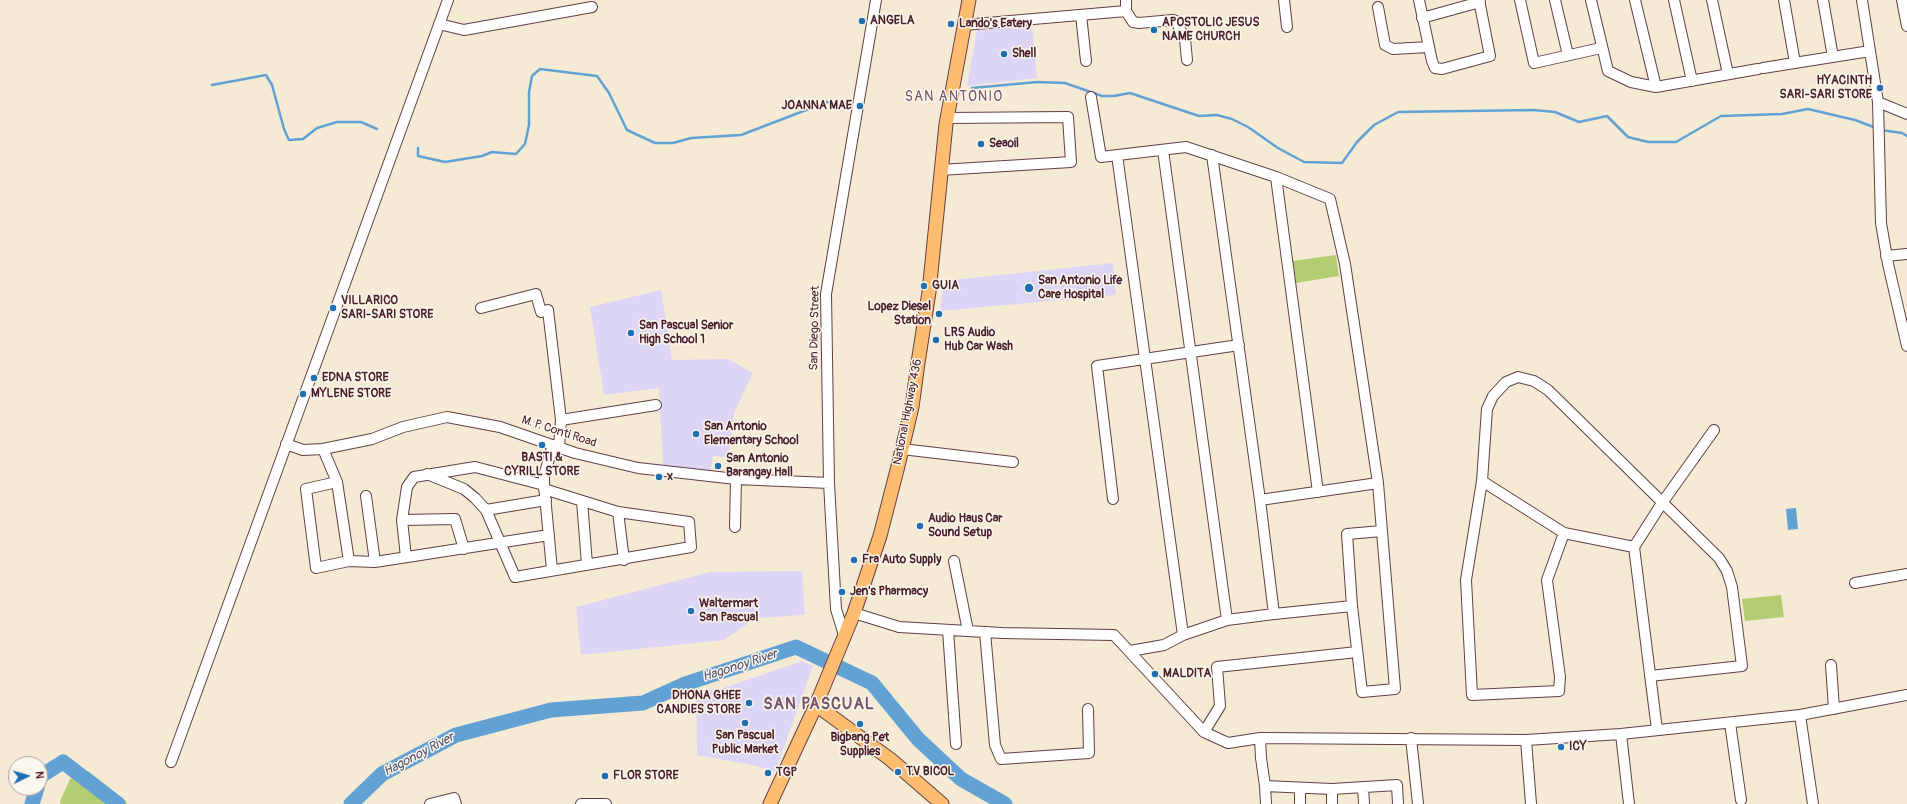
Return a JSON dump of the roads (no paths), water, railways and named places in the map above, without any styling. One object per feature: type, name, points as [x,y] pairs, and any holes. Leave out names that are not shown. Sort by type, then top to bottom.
[{"type":"main road","name":"National Highway 436","points":[[770,804],[816,705],[854,613],[880,536],[902,449],[912,406],[929,292],[940,170],[947,118],[969,0]]},
{"type":"main road","points":[[816,705],[890,759],[942,804]]},
{"type":"street","points":[[171,762],[448,0]]},
{"type":"street","name":"San Diego Street","points":[[844,635],[836,609],[829,483],[826,294],[876,0]]},
{"type":"street","points":[[1126,0],[1126,11],[1133,22],[1176,21],[1184,39],[1187,60]]},
{"type":"street","points":[[1284,0],[1287,27]]},
{"type":"street","points":[[1419,0],[1422,18],[1435,68],[1448,68],[1490,56],[1480,1],[1422,18]]},
{"type":"street","points":[[1520,0],[1534,63],[1601,48]]},
{"type":"street","points":[[1555,0],[1568,55]]},
{"type":"street","points":[[1591,0],[1601,48],[1608,71],[1632,82],[1656,87],[1870,51]]},
{"type":"street","points":[[1635,0],[1656,87]]},
{"type":"street","points":[[1674,0],[1692,81]]},
{"type":"street","points":[[1712,0],[1728,74]]},
{"type":"street","points":[[1784,0],[1795,63]]},
{"type":"street","points":[[1823,0],[1833,57]]},
{"type":"street","points":[[1862,0],[1878,102],[1881,223],[1886,256],[1907,346]]},
{"type":"street","points":[[1904,6],[1907,26]]},
{"type":"street","points":[[439,24],[464,30],[592,7]]},
{"type":"street","points":[[1378,7],[1385,45],[1393,49],[1429,47]]},
{"type":"street","points":[[964,25],[1126,11]]},
{"type":"street","points":[[1081,15],[1086,61]]},
{"type":"street","points":[[1091,97],[1101,157],[1186,147],[1276,177],[1330,199],[1345,264],[1378,483],[1382,531],[1395,689],[1362,692],[1356,652],[1347,534],[1382,531]]},
{"type":"street","points":[[1878,102],[1907,114]]},
{"type":"street","points":[[940,170],[1071,162],[1068,117],[947,118]]},
{"type":"street","points":[[1162,150],[1227,620]]},
{"type":"street","points":[[1117,155],[1183,635]]},
{"type":"street","points":[[1212,155],[1260,500],[1274,614]]},
{"type":"street","points":[[1276,177],[1318,492]]},
{"type":"street","points":[[1886,256],[1907,254]]},
{"type":"street","points":[[481,308],[536,294],[541,312],[548,310],[561,420],[556,446],[544,476],[552,570]]},
{"type":"street","points":[[1113,499],[1097,366],[1239,345]]},
{"type":"street","points":[[1564,533],[1547,580],[1560,677],[1559,691],[1472,695],[1466,580],[1482,481],[1487,409],[1493,396],[1506,382],[1518,377],[1534,381],[1548,390],[1719,558],[1727,571],[1732,587],[1742,666],[1650,676]]},
{"type":"street","points":[[561,420],[656,405]]},
{"type":"street","name":"M. P. Conti Road","points":[[286,444],[303,450],[323,449],[372,438],[403,427],[447,417],[500,427],[556,446],[638,468],[736,479],[829,483]]},
{"type":"street","points":[[1657,730],[1634,547],[1662,503],[1714,430]]},
{"type":"street","points":[[323,449],[337,482],[349,561]]},
{"type":"street","points":[[902,449],[1014,462]]},
{"type":"street","points":[[406,557],[402,520],[406,487],[409,481],[414,477],[427,474],[475,467],[544,487],[618,512],[689,522],[691,547],[624,560],[587,564],[515,577],[486,510],[464,489],[427,474]]},
{"type":"street","points":[[735,527],[736,479]]},
{"type":"street","points":[[1482,481],[1564,533],[1634,547]]},
{"type":"street","points":[[337,482],[306,489],[316,568],[349,561],[375,562],[500,544],[549,535]]},
{"type":"street","points":[[1260,500],[1378,483]]},
{"type":"street","points":[[366,496],[375,562]]},
{"type":"street","points":[[486,510],[546,500]]},
{"type":"street","points":[[582,501],[587,564]]},
{"type":"street","points":[[618,512],[624,560]]},
{"type":"street","points":[[402,520],[455,519],[464,549]]},
{"type":"street","points":[[954,561],[968,631]]},
{"type":"street","points":[[1855,583],[1907,574]]},
{"type":"street","points":[[1130,651],[1164,645],[1183,635],[1227,620],[1352,606]]},
{"type":"street","points":[[854,613],[899,627],[985,632],[1114,635],[1204,732],[1228,743],[1260,738],[1526,740],[1621,734],[1800,716],[1907,695]]},
{"type":"street","points":[[948,630],[956,744]]},
{"type":"street","points":[[985,632],[995,745],[1001,758],[1089,752],[1088,709]]},
{"type":"street","points":[[1204,732],[1220,706],[1217,667],[1356,652]]},
{"type":"street","points":[[1831,665],[1834,709]]},
{"type":"street","points":[[1800,716],[1813,804]]},
{"type":"street","points":[[1730,723],[1741,800]]},
{"type":"street","points":[[1621,734],[1629,804]]},
{"type":"street","points":[[1260,738],[1266,804]]},
{"type":"street","points":[[1411,738],[1418,804]]},
{"type":"street","points":[[1526,740],[1531,804]]},
{"type":"street","points":[[1265,786],[1332,789],[1397,785],[1416,787]]},
{"type":"street","points":[[1397,785],[1398,804]]},
{"type":"street","points":[[1363,787],[1364,804]]},
{"type":"street","points":[[1300,788],[1300,804]]},
{"type":"street","points":[[1332,789],[1332,804]]},
{"type":"street","points":[[430,804],[454,798],[456,804]]},
{"type":"street","points":[[581,804],[606,804]]},
{"type":"water","points":[[1796,508],[1798,529],[1788,530],[1786,509]]},
{"type":"waterway","points":[[418,148],[418,156],[445,162],[482,156],[492,152],[516,154],[525,144],[529,125],[529,92],[532,76],[540,69],[597,76],[609,93],[627,130],[655,143],[673,143],[691,138],[741,135],[827,102],[843,103]]},
{"type":"waterway","points":[[212,85],[266,75],[272,85],[284,129],[289,140],[303,139],[317,128],[337,122],[361,122],[377,129]]},
{"type":"waterway","points":[[972,88],[1037,82],[1065,83],[1102,96],[1114,96],[1130,93],[1199,116],[1217,115],[1232,119],[1248,127],[1278,148],[1304,162],[1342,163],[1357,142],[1374,125],[1398,112],[1533,110],[1555,112],[1579,122],[1607,116],[1628,137],[1648,142],[1676,142],[1721,116],[1782,114],[1808,109],[1855,120],[1876,128]]},
{"type":"waterway","points":[[1881,130],[1902,133],[1907,136]]},
{"type":"waterway","name":"Hagonoy River","points":[[351,804],[382,774],[456,735],[551,710],[643,703],[685,684],[796,647],[872,683],[918,739],[961,779],[1005,804]]},
{"type":"waterway","name":"Hagonoy River","points":[[48,772],[63,762],[118,804]]},
{"type":"waterway","name":"Hagonoy River","points":[[32,804],[34,796]]},
{"type":"place","name":"ANGELA","points":[[862,21]]},
{"type":"place","name":"Lando's Eatery","points":[[951,24]]},
{"type":"place","name":"APOSTOLIC JESUS NAME CHURCH","points":[[1154,30]]},
{"type":"place","name":"Shell","points":[[1004,54]]},
{"type":"place","name":"HYACINTH SARI-SARI STORE","points":[[1880,88]]},
{"type":"place","name":"JOANNA MAE","points":[[860,106]]},
{"type":"place","name":"Seaoil","points":[[981,144]]},
{"type":"place","name":"GUIA","points":[[924,286]]},
{"type":"place","name":"San Antonio Life Care Hospital","points":[[1029,288]]},
{"type":"place","name":"VILLARICO SARI-SARI STORE","points":[[333,308]]},
{"type":"place","name":"Lopez Diesel Station","points":[[939,314]]},
{"type":"place","name":"San Pascual Senior High School 1","points":[[631,333]]},
{"type":"place","name":"LRS Audio Hub Car Wash","points":[[936,340]]},
{"type":"place","name":"EDNA STORE","points":[[314,378]]},
{"type":"place","name":"MYLENE STORE","points":[[303,394]]},
{"type":"place","name":"San Antonio Elementary School","points":[[696,434]]},
{"type":"place","name":"BASTI & CYRILL STORE","points":[[542,445]]},
{"type":"place","name":"San Antonio Barangay Hall","points":[[718,466]]},
{"type":"place","name":"x","points":[[659,477]]},
{"type":"place","name":"Audio Haus Car Sound Setup","points":[[920,526]]},
{"type":"place","name":"Fra Auto Supply","points":[[854,560]]},
{"type":"place","name":"Jen's Pharmacy","points":[[842,592]]},
{"type":"place","name":"Waltermart San Pascual","points":[[691,611]]},
{"type":"place","name":"MALDITA","points":[[1155,674]]},
{"type":"place","name":"DHONA GHEE CANDIES STORE","points":[[749,703]]},
{"type":"place","name":"San Pascual Public Market","points":[[745,723]]},
{"type":"place","name":"Bigbang Pet Supplies","points":[[860,724]]},
{"type":"place","name":"ICY","points":[[1561,747]]},
{"type":"place","name":"T.V BICOL","points":[[898,772]]},
{"type":"place","name":"TGP","points":[[768,773]]},
{"type":"place","name":"FLOR STORE","points":[[605,776]]},
{"type":"district","name":"SAN ANTONIO","points":[[954,97]]},
{"type":"district","name":"SAN PASCUAL","points":[[819,705]]}]
